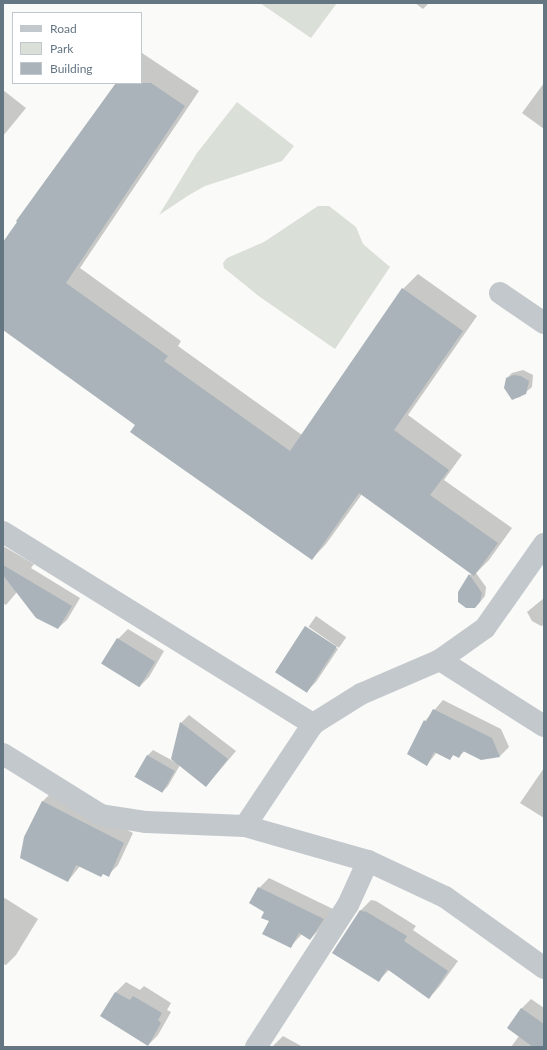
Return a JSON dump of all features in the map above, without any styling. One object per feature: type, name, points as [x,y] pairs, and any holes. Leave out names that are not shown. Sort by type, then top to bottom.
[{"type":"street","points":[[500,293],[544,323]]},
{"type":"street","points":[[3,532],[313,724]]},
{"type":"street","points":[[245,826],[313,724],[361,694],[440,660],[485,628],[544,544]]},
{"type":"street","points":[[440,660],[544,726]]},
{"type":"street","points":[[3,754],[101,815],[146,822],[245,826],[368,861],[445,897],[544,968]]},
{"type":"street","points":[[256,1047],[348,905],[368,861]]},
{"type":"green space","points":[[260,3],[337,3],[311,38]]},
{"type":"green space","points":[[237,102],[294,146],[282,161],[205,186],[159,215],[197,153]]},
{"type":"green space","points":[[318,206],[329,206],[356,227],[363,244],[390,267],[335,349],[260,297],[224,268],[223,263],[227,258],[264,242]]},
{"type":"building","points":[[151,83],[185,106],[66,283],[168,356],[164,361],[290,451],[402,288],[463,331],[394,430],[449,470],[430,495],[498,543],[474,576],[359,493],[312,560],[130,432],[135,425],[3,330],[3,242],[17,222],[16,221],[115,84]]},
{"type":"building","points":[[514,375],[521,376],[529,381],[526,394],[512,400],[504,388],[506,378]]},
{"type":"building","points":[[3,565],[72,606],[58,629],[36,618],[3,575]]},
{"type":"building","points":[[469,574],[482,593],[480,602],[475,608],[466,608],[458,602],[458,592]]},
{"type":"building","points":[[305,626],[337,647],[307,693],[275,672]]},
{"type":"building","points":[[117,638],[155,662],[139,687],[101,663]]},
{"type":"building","points":[[433,709],[492,738],[500,757],[481,760],[463,751],[459,758],[453,755],[450,760],[434,752],[427,766],[407,754],[424,720],[426,722]]},
{"type":"building","points":[[180,722],[228,759],[206,787],[171,759]]},
{"type":"building","points":[[147,755],[175,771],[162,793],[134,777]]},
{"type":"building","points":[[42,801],[124,843],[109,877],[103,874],[101,877],[76,865],[68,882],[20,858],[24,837]]},
{"type":"building","points":[[258,887],[324,919],[310,940],[299,933],[291,948],[262,934],[269,921],[261,918],[264,912],[249,903]]},
{"type":"building","points":[[360,910],[365,911],[407,936],[404,941],[448,971],[429,999],[387,969],[379,982],[332,953]]},
{"type":"building","points":[[115,992],[130,1000],[133,996],[162,1013],[158,1020],[161,1023],[148,1046],[100,1016]]},
{"type":"building","points":[[521,1008],[544,1024],[544,1047],[533,1047],[507,1028]]}]
